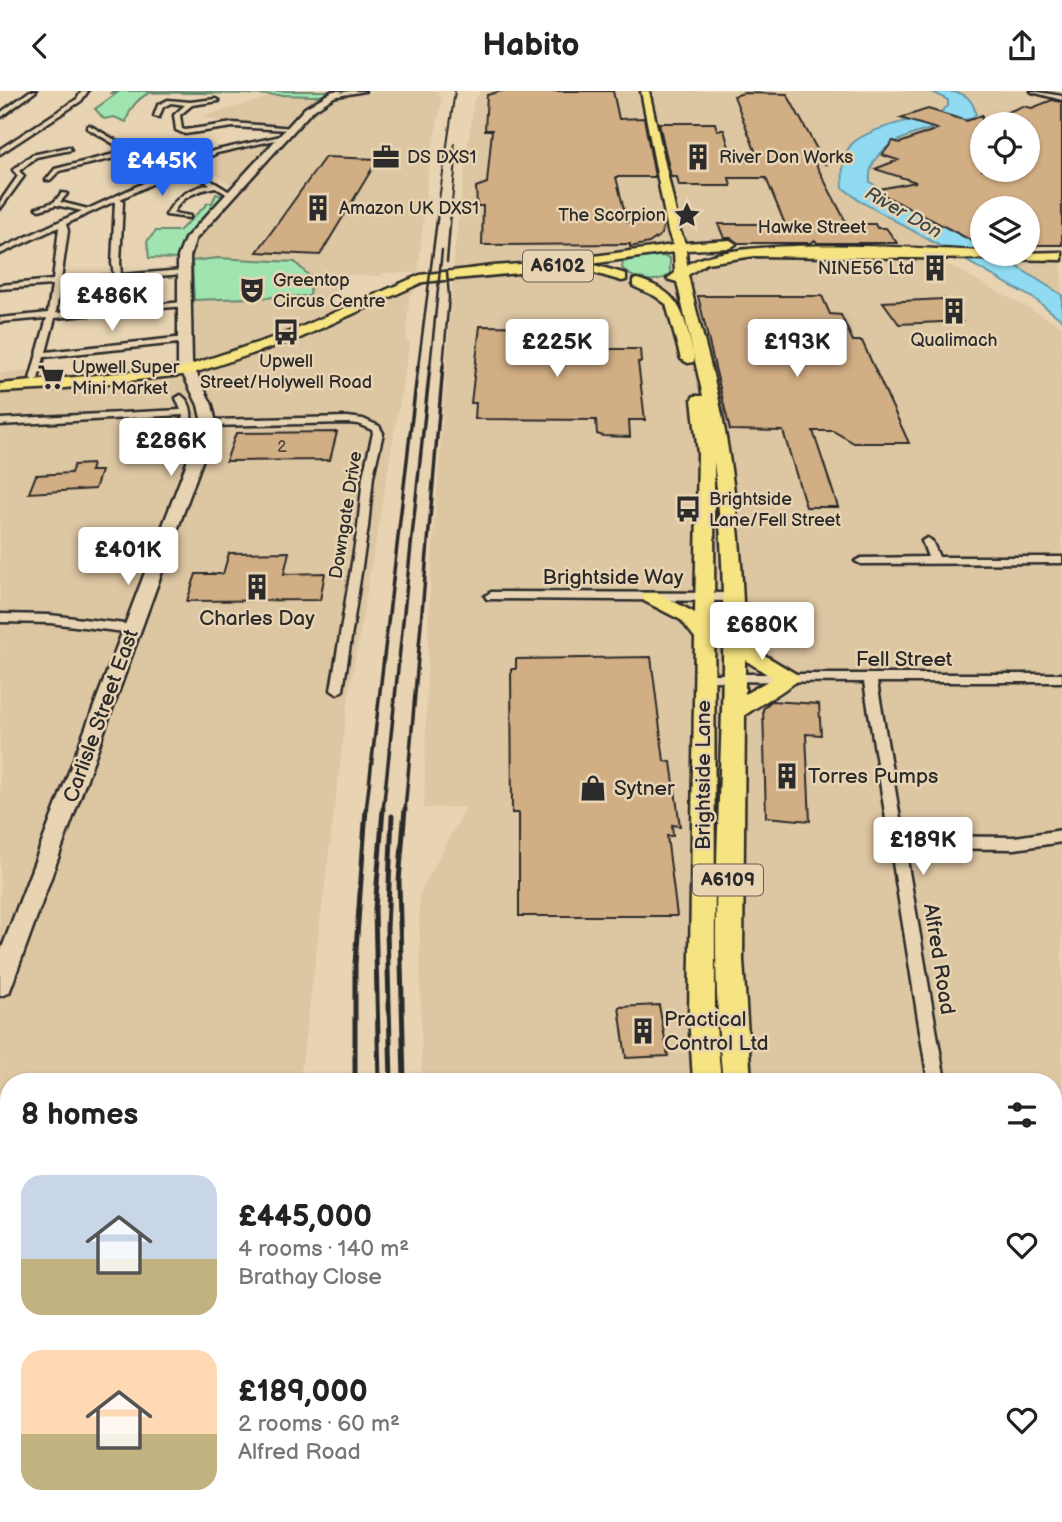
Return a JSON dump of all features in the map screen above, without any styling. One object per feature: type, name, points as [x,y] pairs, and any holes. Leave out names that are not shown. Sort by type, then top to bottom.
[{"type":"main road","points":[[645,91],[680,252],[682,274]]},
{"type":"main road","points":[[209,423],[204,398],[186,371],[183,272],[185,248],[190,239],[290,128],[308,110],[335,93]]},
{"type":"main road","points":[[629,280],[610,267],[613,259],[659,243],[674,230]]},
{"type":"main road","name":"Hawke Street","points":[[636,251],[680,252],[720,244],[970,248]]},
{"type":"main road","points":[[1040,250],[1062,250]]},
{"type":"main road","points":[[552,261],[636,251]]},
{"type":"main road","name":"Hawke Street","points":[[629,280],[665,282],[709,258],[754,252],[836,251],[1062,257]]},
{"type":"main road","name":"A6102","points":[[2,389],[186,371],[287,339],[412,281],[552,261],[613,259]]},
{"type":"main road","name":"A6102","points":[[493,270],[569,266],[592,268],[629,280]]},
{"type":"main road","name":"Brightside Lane","points":[[682,274],[703,354],[728,493],[735,678],[727,936],[730,1021],[736,1073]]},
{"type":"main road","name":"Brightside Lane","points":[[629,280],[660,293],[673,305],[698,398],[706,454],[702,1015],[706,1073]]},
{"type":"main road","name":"Carlisle Street East","points":[[0,985],[209,423]]},
{"type":"main road","points":[[651,597],[688,616],[705,638]]},
{"type":"main road","points":[[735,641],[759,661],[789,679]]},
{"type":"main road","points":[[734,712],[753,697],[789,679]]},
{"type":"street","points":[[0,116],[33,91]]},
{"type":"street","points":[[0,152],[79,100],[85,91]]},
{"type":"street","points":[[335,93],[362,91]]},
{"type":"street","points":[[1034,91],[1062,98]]},
{"type":"street","points":[[147,114],[157,115],[160,106],[170,101],[212,103]]},
{"type":"street","points":[[190,104],[177,115],[179,130],[186,132],[233,125],[290,128]]},
{"type":"street","points":[[89,127],[144,159],[194,170],[230,194]]},
{"type":"street","points":[[0,252],[220,150],[281,138]]},
{"type":"street","points":[[0,207],[21,176],[10,171],[34,156],[69,149]]},
{"type":"street","points":[[48,179],[57,170],[131,152]]},
{"type":"street","points":[[188,217],[169,215],[181,197],[187,193],[215,185]]},
{"type":"street","points":[[56,203],[64,194]]},
{"type":"street","points":[[116,198],[120,202],[116,263],[118,278]]},
{"type":"street","points":[[39,208],[56,203],[89,211]]},
{"type":"street","points":[[34,379],[52,315],[64,231],[62,223]]},
{"type":"street","points":[[0,287],[183,272]]},
{"type":"street","points":[[0,320],[184,304]]},
{"type":"street","points":[[41,355],[185,340]]},
{"type":"street","points":[[181,398],[187,412],[188,425],[184,433]]},
{"type":"street","points":[[0,422],[187,412]]},
{"type":"street","name":"Downgate Drive","points":[[209,423],[348,420],[360,421],[376,428],[337,690]]},
{"type":"street","points":[[928,541],[935,560]]},
{"type":"street","points":[[861,561],[1062,560]]},
{"type":"street","name":"Brightside Way","points":[[491,596],[734,597]]},
{"type":"street","points":[[0,618],[50,619],[133,629]]},
{"type":"street","name":"Fell Street","points":[[703,678],[1062,678]]},
{"type":"street","name":"Alfred Road","points":[[870,679],[936,1073]]},
{"type":"street","points":[[899,842],[1015,843],[1062,836]]},
{"type":"shaded area","points":[[377,91],[444,91],[437,93],[442,100],[429,163],[418,273],[341,275],[335,293],[338,297],[319,301],[352,316],[419,284],[409,297],[406,341],[410,342],[349,694],[301,1073],[0,1073],[0,373],[61,367],[58,380],[194,367],[194,300],[310,296],[218,258],[192,261],[188,250],[202,226],[240,187],[228,183],[202,164],[226,153],[277,140],[289,127],[201,117],[272,96]]},
{"type":"shaded area","points":[[482,91],[1062,91],[1062,246],[1040,246],[1040,196],[970,196],[970,246],[720,244],[598,262],[523,265],[562,265],[645,284],[669,281],[721,256],[930,255],[1062,326],[1062,1073],[422,1073],[419,895],[466,807],[424,808],[429,600],[455,246],[474,100]]},
{"type":"shaded area","points":[[1062,257],[1062,295],[1016,266],[1040,266],[1040,258]]},
{"type":"green space","points":[[330,91],[323,96],[149,93],[134,105],[126,122],[114,117],[104,119],[95,109],[117,93],[111,93]]},
{"type":"green space","points":[[216,194],[223,196],[184,240],[178,259],[149,258],[147,241],[156,231],[179,231],[208,203],[212,203]]},
{"type":"green space","points":[[653,254],[670,258],[670,275],[658,280],[645,280],[632,276],[622,268],[623,262]]},
{"type":"green space","points":[[218,258],[295,262],[311,278],[310,296],[194,300],[192,261]]},
{"type":"water","name":"River Don","points":[[931,91],[961,94],[971,101],[976,112],[970,112],[970,119],[924,131],[891,145],[879,154],[872,167],[870,182],[970,239],[970,263],[860,201],[843,188],[844,160],[848,149],[858,139],[879,129],[939,113],[948,106],[948,100]]},
{"type":"water","points":[[976,266],[1016,266],[1062,295],[1062,320],[1036,300]]},
{"type":"building","points":[[501,91],[613,91],[619,119],[644,118],[655,177],[616,177],[627,222],[664,222],[662,234],[649,243],[630,247],[630,244],[482,245],[483,206],[477,206],[476,187],[487,183],[492,130],[485,130],[487,95]]},
{"type":"building","points":[[744,93],[787,94],[825,164],[812,157],[847,224],[875,224],[877,228],[886,228],[897,243],[817,243],[815,240],[810,243],[738,243],[731,238],[724,238],[718,224],[785,224],[766,178],[729,178],[731,186],[679,186],[677,177],[671,177],[659,123],[715,123],[717,130],[724,130],[733,161],[759,161],[734,96]]},
{"type":"building","points":[[1052,100],[1062,102],[1062,245],[1040,245],[1040,196],[970,196],[970,240],[874,190],[916,182],[875,169],[898,160],[882,155],[893,141],[900,143],[937,129],[900,118],[928,109],[970,120],[970,182],[1040,182],[1040,112],[1008,112],[1023,106],[1032,108]]},
{"type":"building","name":"Amazon UK DXS1","points":[[325,157],[378,159],[320,255],[257,252]]},
{"type":"building","points":[[698,296],[822,296],[830,314],[841,315],[853,341],[862,341],[909,443],[854,443],[833,431],[813,431],[838,507],[806,507],[783,431],[730,430]]},
{"type":"building","points":[[944,299],[962,321],[899,324],[883,302]]},
{"type":"building","points":[[480,326],[551,327],[551,334],[608,334],[609,349],[640,349],[641,362],[638,362],[645,420],[629,420],[630,437],[597,434],[596,420],[475,419],[476,403],[471,403]]},
{"type":"building","points":[[337,432],[330,460],[226,461],[236,433]]},
{"type":"building","points":[[92,464],[90,471],[101,471],[95,489],[29,493],[36,475],[71,473],[74,465]]},
{"type":"building","name":"Charles Day","points":[[289,552],[284,574],[325,573],[320,600],[187,601],[196,574],[223,574],[229,553]]},
{"type":"building","name":"Sytner","points":[[651,657],[664,761],[671,762],[680,826],[672,825],[673,836],[667,836],[677,916],[519,916],[519,813],[512,813],[511,669],[516,669],[516,659]]},
{"type":"building","name":"Torres Pumps","points":[[771,701],[819,704],[821,735],[806,734],[810,821],[766,817],[763,709]]},
{"type":"building","name":"Practical Control Ltd","points":[[659,1005],[668,1056],[626,1058],[619,1007]]},
{"type":"railway","points":[[437,213],[455,91]]},
{"type":"railway","points":[[451,213],[456,160],[454,144]]},
{"type":"railway","points":[[418,367],[438,212]]},
{"type":"railway","points":[[447,262],[451,212]]},
{"type":"railway","points":[[430,367],[442,250]]},
{"type":"railway","points":[[443,367],[449,297],[447,272]]},
{"type":"railway","points":[[366,811],[418,366]]},
{"type":"railway","points":[[383,811],[430,366]]},
{"type":"railway","points":[[405,811],[443,366]]},
{"type":"railway","points":[[355,1073],[355,964],[366,809]]},
{"type":"railway","points":[[379,1073],[375,909],[383,809]]},
{"type":"railway","points":[[404,1073],[399,881],[405,809]]},
{"type":"railway","points":[[391,1073],[387,929],[392,816]]},
{"type":"place","name":"DS DXS1","points":[[386,157]]},
{"type":"place","name":"River Don Works","points":[[698,157]]},
{"type":"place","name":"Amazon UK DXS1","points":[[318,208]]},
{"type":"place","name":"The Scorpion","points":[[687,215]]},
{"type":"place","name":"NINE56 Ltd","points":[[935,268]]},
{"type":"place","name":"Greentop Circus Centre","points":[[252,290]]},
{"type":"place","name":"Qualimach","points":[[954,311]]},
{"type":"place","name":"Upwell Street/Holywell Road","points":[[286,332]]},
{"type":"place","name":"Upwell Super Mini Market","points":[[51,377]]},
{"type":"place","name":"Brightside Lane/Fell Street","points":[[688,509]]},
{"type":"place","name":"Charles Day","points":[[257,587]]},
{"type":"place","name":"Torres Pumps","points":[[787,776]]},
{"type":"place","name":"Sytner","points":[[593,788]]},
{"type":"place","name":"Practical Control Ltd","points":[[643,1031]]}]
